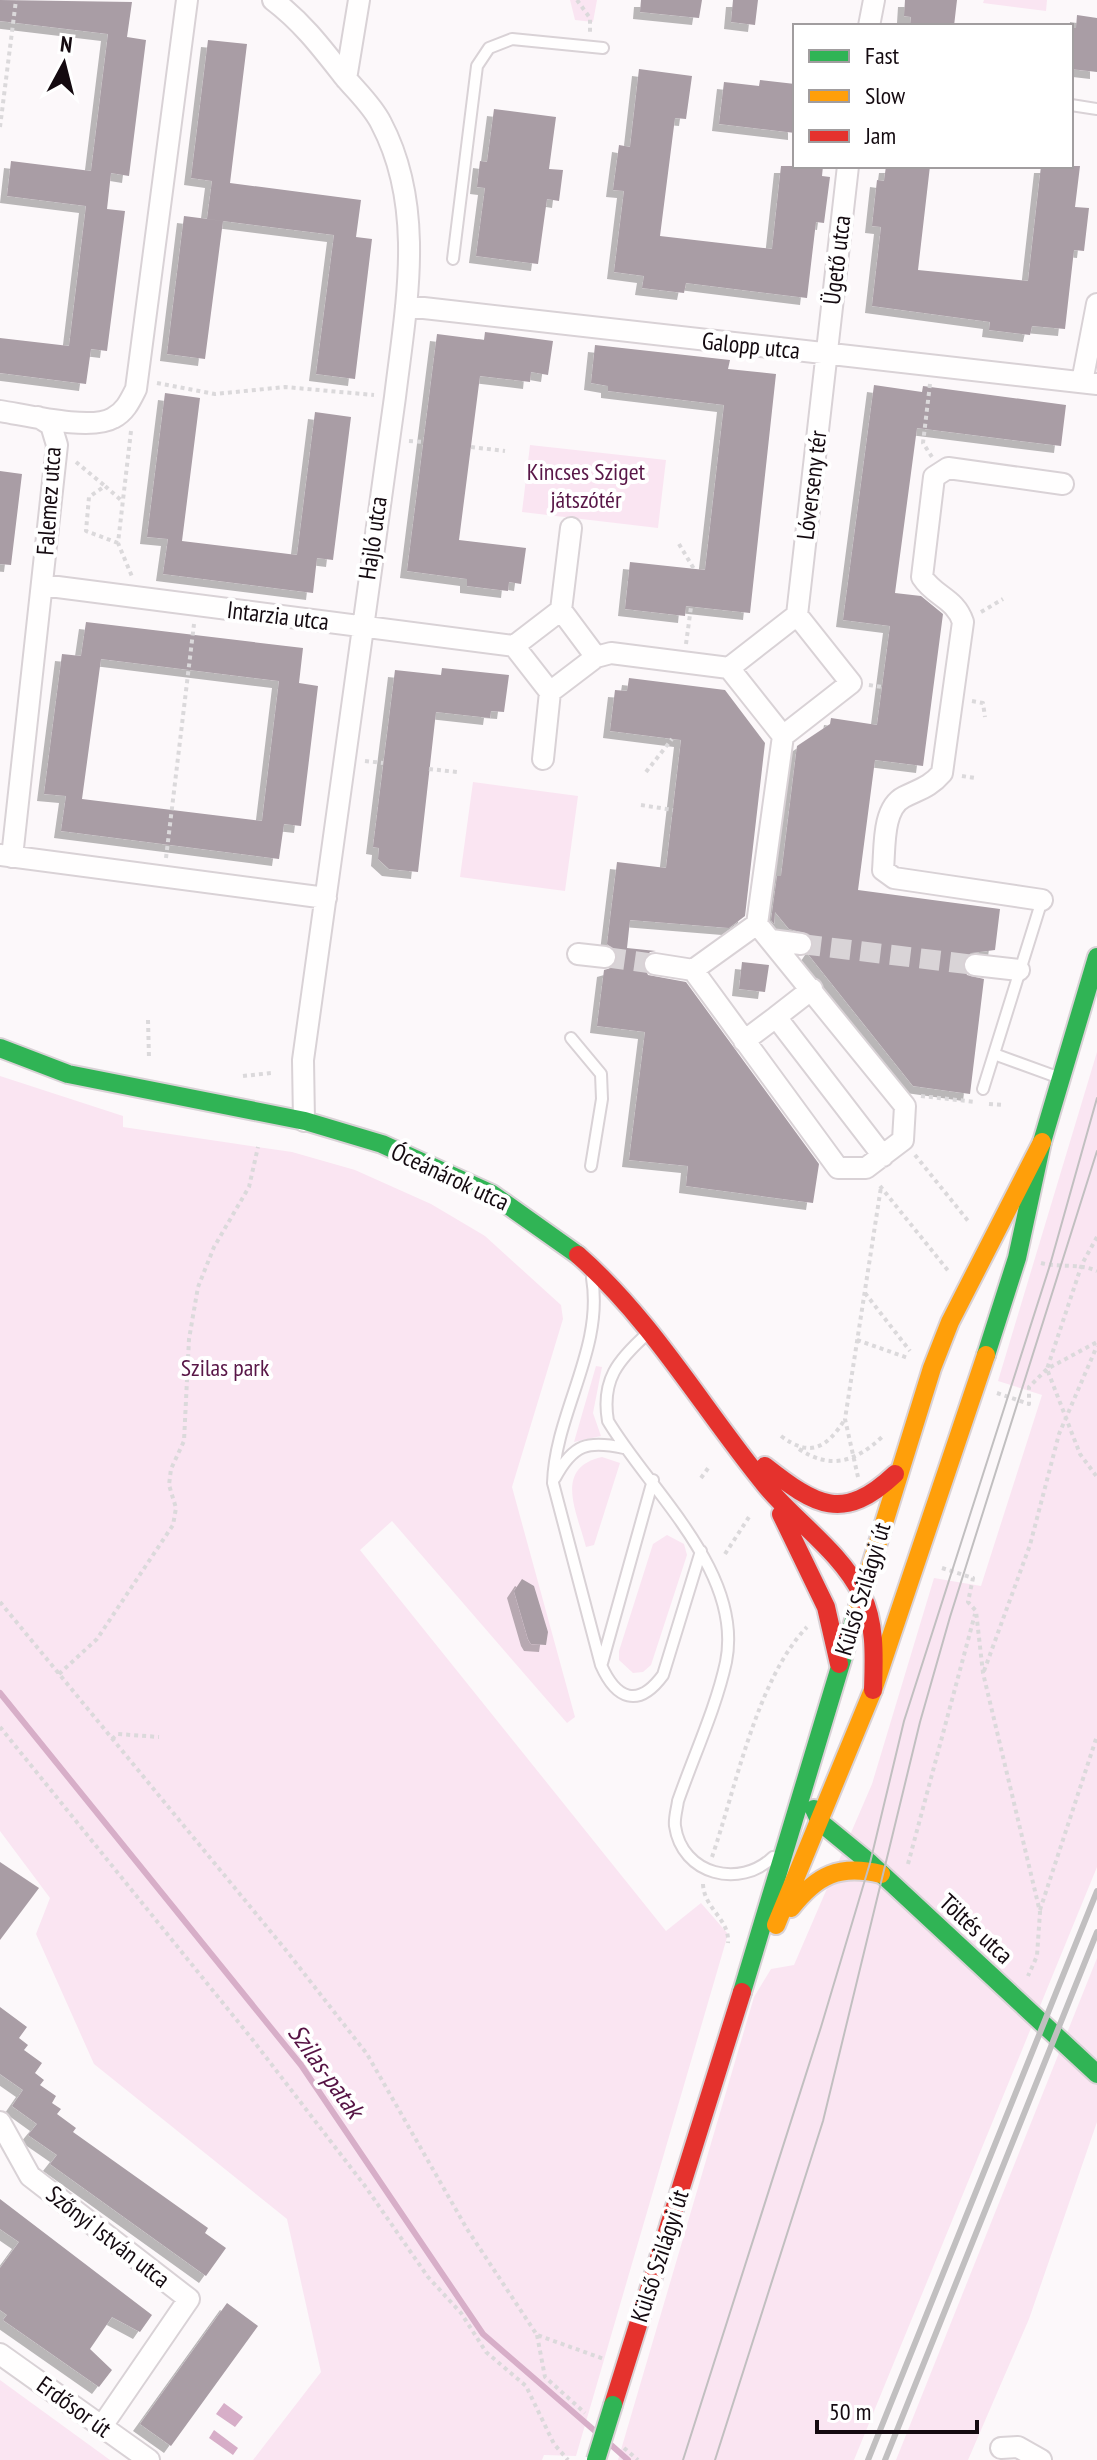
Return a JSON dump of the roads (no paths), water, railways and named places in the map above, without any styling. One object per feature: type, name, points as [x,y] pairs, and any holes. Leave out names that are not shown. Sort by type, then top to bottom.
[{"type":"street","name":"Falemez utca","points":[[38,417],[95,423],[111,420],[126,409],[138,385],[187,0]]},
{"type":"street","name":"Hajló utca","points":[[273,0],[297,18],[380,121],[404,181],[409,221],[406,306],[395,397],[360,627],[303,1060],[304,1121]]},
{"type":"street","points":[[346,79],[359,0]]},
{"type":"street","points":[[869,24],[874,0]]},
{"type":"street","name":"Ügető utca","points":[[827,355],[848,168]]},
{"type":"street","points":[[1089,383],[1097,304]]},
{"type":"street","name":"Galopp utca","points":[[406,306],[1089,383]]},
{"type":"street","name":"Lóverseny tér","points":[[797,615],[827,355]]},
{"type":"street","points":[[0,411],[38,417]]},
{"type":"street","name":"Falemez utca","points":[[6,856],[57,445],[51,425],[38,417]]},
{"type":"street","points":[[1042,900],[894,878],[883,870],[890,810],[900,799],[930,787],[942,773],[963,622],[959,608],[947,597],[930,590],[922,577],[934,477],[948,468],[1063,484]]},
{"type":"street","points":[[571,528],[561,610],[596,657]]},
{"type":"street","name":"Intarzia utca","points":[[42,585],[514,646]]},
{"type":"street","points":[[543,759],[550,692],[514,646],[561,610]]},
{"type":"street","points":[[655,964],[693,970],[757,924],[783,736],[851,683],[797,615],[729,668]]},
{"type":"street","points":[[550,692],[596,657],[611,653],[729,668],[783,736]]},
{"type":"street","points":[[6,856],[326,898]]},
{"type":"street","points":[[693,970],[838,1168],[874,1162],[903,1140],[905,1106],[757,924]]},
{"type":"street","points":[[771,940],[801,944]]},
{"type":"street","points":[[578,954],[605,957]]},
{"type":"street","name":"Külső Szilágyi út","points":[[725,2052],[925,1563],[1017,1258],[1042,1142],[1097,957]]},
{"type":"street","points":[[975,965],[1019,970]]},
{"type":"street","points":[[744,1041],[812,989]]},
{"type":"street","points":[[776,1017],[874,1162]]},
{"type":"street","name":"Óceánárok utca","points":[[0,1048],[64,1073],[304,1121],[356,1135],[476,1183],[545,1227],[591,1266],[648,1332],[768,1488],[864,1586]]},
{"type":"street","name":"Külső Szilágyi út","points":[[596,2460],[725,2052],[783,1847],[899,1470],[950,1322],[1042,1142]]},
{"type":"street","points":[[734,1441],[782,1479],[826,1505],[847,1506],[867,1501],[899,1470]]},
{"type":"street","points":[[768,1488],[826,1607],[840,1667]]},
{"type":"street","points":[[873,1690],[877,1639],[864,1586],[895,1580],[925,1563]]},
{"type":"street","points":[[811,1760],[814,1809],[820,1822]]},
{"type":"street","points":[[834,1785],[837,1809],[845,1832],[876,1868]]},
{"type":"street","name":"Töltés utca","points":[[820,1822],[876,1868],[1097,2074]]},
{"type":"street","points":[[772,1935],[803,1892],[829,1871],[876,1868]]},
{"type":"street","name":"Szőnyi István utca","points":[[0,2122],[30,2176],[189,2299],[102,2426]]},
{"type":"street","name":"Erdősor út","points":[[0,2354],[149,2460]]},
{"type":"street","points":[[1001,2448],[1018,2447],[1041,2460]]},
{"type":"lane","points":[[453,259],[477,66],[489,48],[512,39],[603,48]]},
{"type":"lane","points":[[1073,105],[1097,109]]},
{"type":"lane","points":[[983,1089],[1042,900]]},
{"type":"lane","points":[[571,1038],[601,1074],[602,1099],[591,1166]]},
{"type":"lane","points":[[994,1054],[1061,1078]]},
{"type":"lane","points":[[591,1266],[595,1294],[593,1332],[554,1455],[553,1483],[601,1665],[611,1688],[624,1695],[638,1696],[652,1690],[663,1675],[701,1551]]},
{"type":"lane","points":[[648,1332],[625,1354],[609,1377],[604,1400],[608,1421],[624,1448],[653,1480],[701,1551],[724,1611],[728,1634],[726,1662],[678,1801],[675,1824],[681,1846],[708,1870],[731,1876],[759,1869],[783,1847]]},
{"type":"lane","points":[[553,1483],[566,1457],[584,1445],[603,1443],[624,1448]]},
{"type":"lane","points":[[601,1665],[653,1480]]},
{"type":"waterway","name":"Szilas-patak","points":[[0,1693],[301,2065],[483,2334],[595,2431]]},
{"type":"waterway","name":"Szilas-patak","points":[[610,2444],[628,2460]]},
{"type":"tunnel","points":[[801,944],[975,965]]},
{"type":"tunnel","points":[[605,957],[655,964]]},
{"type":"tram line","points":[[683,2460],[821,2027],[870,1863],[904,1721],[1050,1265],[1097,1098]]},
{"type":"tram line","points":[[715,2460],[823,2121],[920,1722],[950,1617],[1097,1151]]},
{"type":"railway","points":[[868,2460],[1097,1891]]},
{"type":"railway","points":[[885,2460],[1097,1932]]},
{"type":"park label","name":"Kincses Sziget játszótér","points":[[586,486]]},
{"type":"park label","name":"Szilas park","points":[[225,1368]]}]
